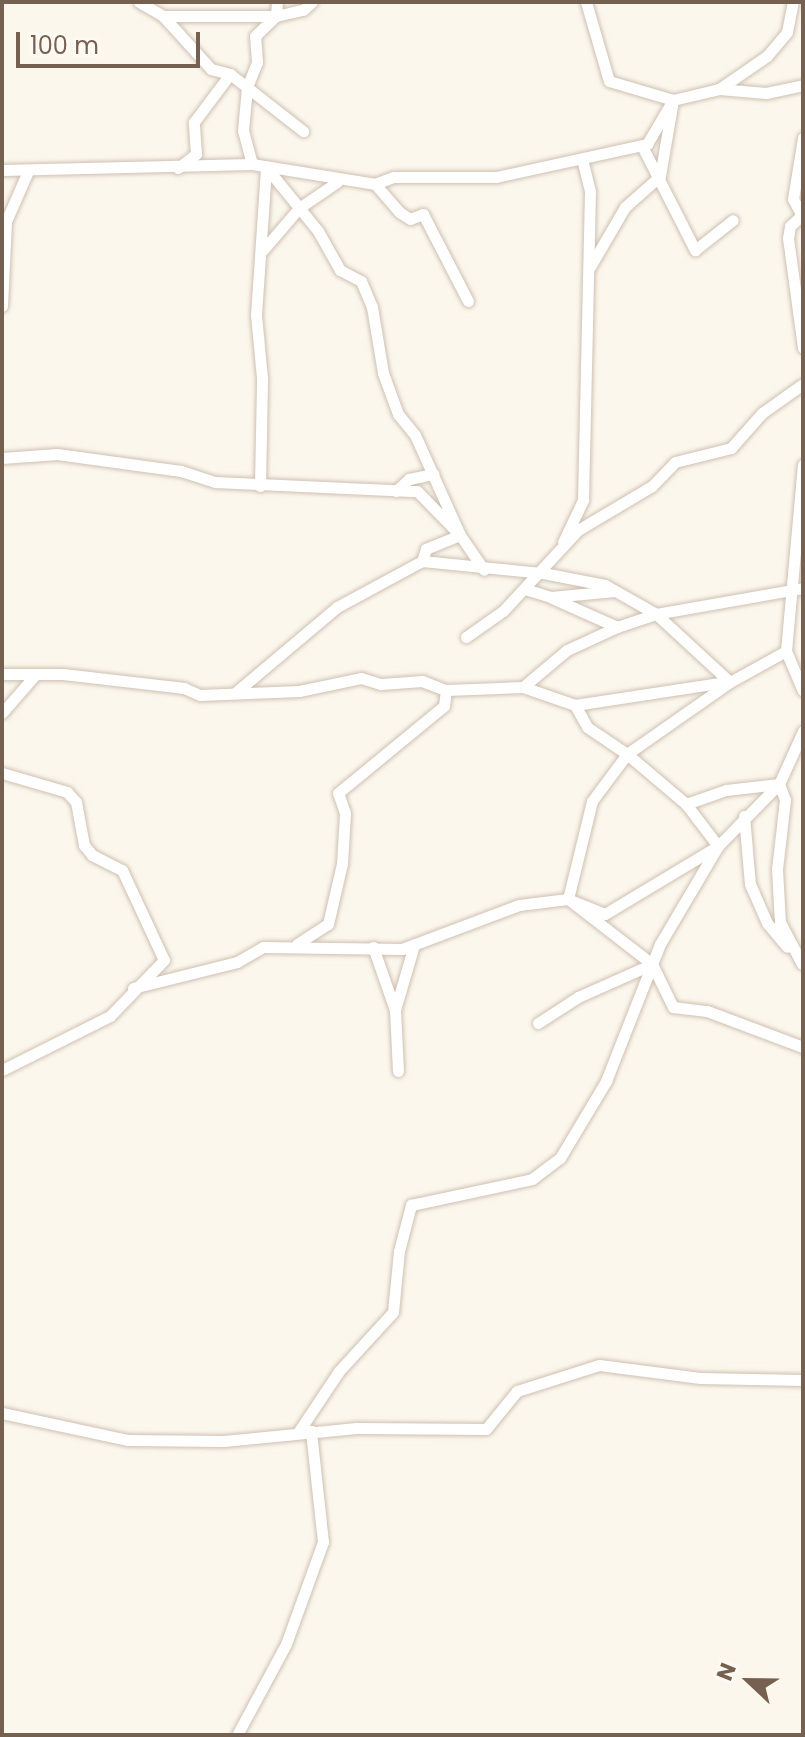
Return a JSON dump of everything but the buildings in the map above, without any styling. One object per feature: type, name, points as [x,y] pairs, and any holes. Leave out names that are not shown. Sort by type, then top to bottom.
[{"type":"street","points":[[139,2],[163,16],[211,69],[230,74],[303,131]]},
{"type":"street","points":[[252,164],[243,131],[247,87],[255,75],[255,36],[276,16],[277,2]]},
{"type":"street","points":[[163,16],[276,16],[303,10],[312,2]]},
{"type":"street","points":[[586,2],[609,81],[673,100],[719,89],[766,93],[803,85]]},
{"type":"street","points":[[719,89],[767,56],[787,32],[793,2]]},
{"type":"street","points":[[178,168],[196,154],[194,122],[230,74]]},
{"type":"street","points":[[2,170],[252,164],[337,182],[375,184],[393,177],[496,177],[642,146],[673,100]]},
{"type":"street","points":[[586,277],[599,245],[625,207],[660,176],[673,100]]},
{"type":"street","points":[[803,138],[793,199],[802,214],[790,226],[788,238],[803,348]]},
{"type":"street","points":[[642,146],[660,176],[695,250],[733,220]]},
{"type":"street","points":[[560,550],[583,500],[590,191],[582,159]]},
{"type":"street","points":[[266,167],[299,208],[340,270],[361,281],[372,307],[383,373],[460,535]]},
{"type":"street","points":[[260,486],[262,378],[256,315],[263,251],[266,167]]},
{"type":"street","points":[[2,306],[4,226],[28,171]]},
{"type":"street","points":[[263,251],[299,208],[337,182]]},
{"type":"street","points":[[375,184],[404,216],[423,214],[468,301]]},
{"type":"street","points":[[466,637],[543,573],[578,530],[652,486],[675,462],[731,448],[762,413],[803,384]]},
{"type":"street","points":[[2,458],[57,454],[260,486],[417,491],[460,535],[484,570]]},
{"type":"street","points":[[803,465],[786,651],[803,691]]},
{"type":"street","points":[[396,491],[409,479],[433,474]]},
{"type":"street","points":[[422,561],[426,549],[460,535]]},
{"type":"street","points":[[234,694],[337,607],[422,561],[484,570],[543,573],[616,591],[656,614],[730,682]]},
{"type":"street","points":[[523,687],[567,650],[617,627],[656,614],[790,593],[803,588]]},
{"type":"street","points":[[525,589],[551,597],[617,627]]},
{"type":"street","points":[[551,597],[616,591]]},
{"type":"street","points":[[568,899],[592,801],[627,754],[730,682],[786,651]]},
{"type":"street","points":[[2,674],[184,688],[200,695],[325,688],[361,678],[381,684],[422,681],[446,690],[523,687],[575,705],[730,682]]},
{"type":"street","points":[[2,713],[35,675]]},
{"type":"street","points":[[296,944],[328,924],[342,864],[345,813],[338,793],[444,706],[446,690]]},
{"type":"street","points":[[575,705],[587,727],[627,754],[686,804],[718,846]]},
{"type":"street","points":[[237,1735],[286,1644],[323,1542],[305,1431],[339,1371],[393,1312],[399,1251],[411,1205],[532,1179],[560,1158],[606,1081],[652,964],[718,846],[744,815],[779,784],[803,731]]},
{"type":"street","points":[[2,773],[67,792],[76,802],[84,845],[92,855],[122,870],[164,960],[133,988],[110,1016],[2,1070]]},
{"type":"street","points":[[686,804],[716,793],[779,784]]},
{"type":"street","points":[[779,784],[785,800],[777,869],[780,922],[802,965]]},
{"type":"street","points":[[744,815],[750,884],[767,923],[802,965]]},
{"type":"street","points":[[133,988],[237,962],[263,947],[296,944],[414,945],[519,905],[568,899],[605,914],[718,846]]},
{"type":"street","points":[[568,899],[652,964],[673,1007],[707,1011],[803,1047]]},
{"type":"street","points":[[395,1010],[414,945]]},
{"type":"street","points":[[373,947],[395,1010],[398,1071]]},
{"type":"street","points":[[538,1023],[578,997],[652,964]]},
{"type":"street","points":[[2,1413],[128,1440],[224,1441],[305,1431],[486,1429],[517,1391],[599,1365],[700,1378],[803,1380]]}]
